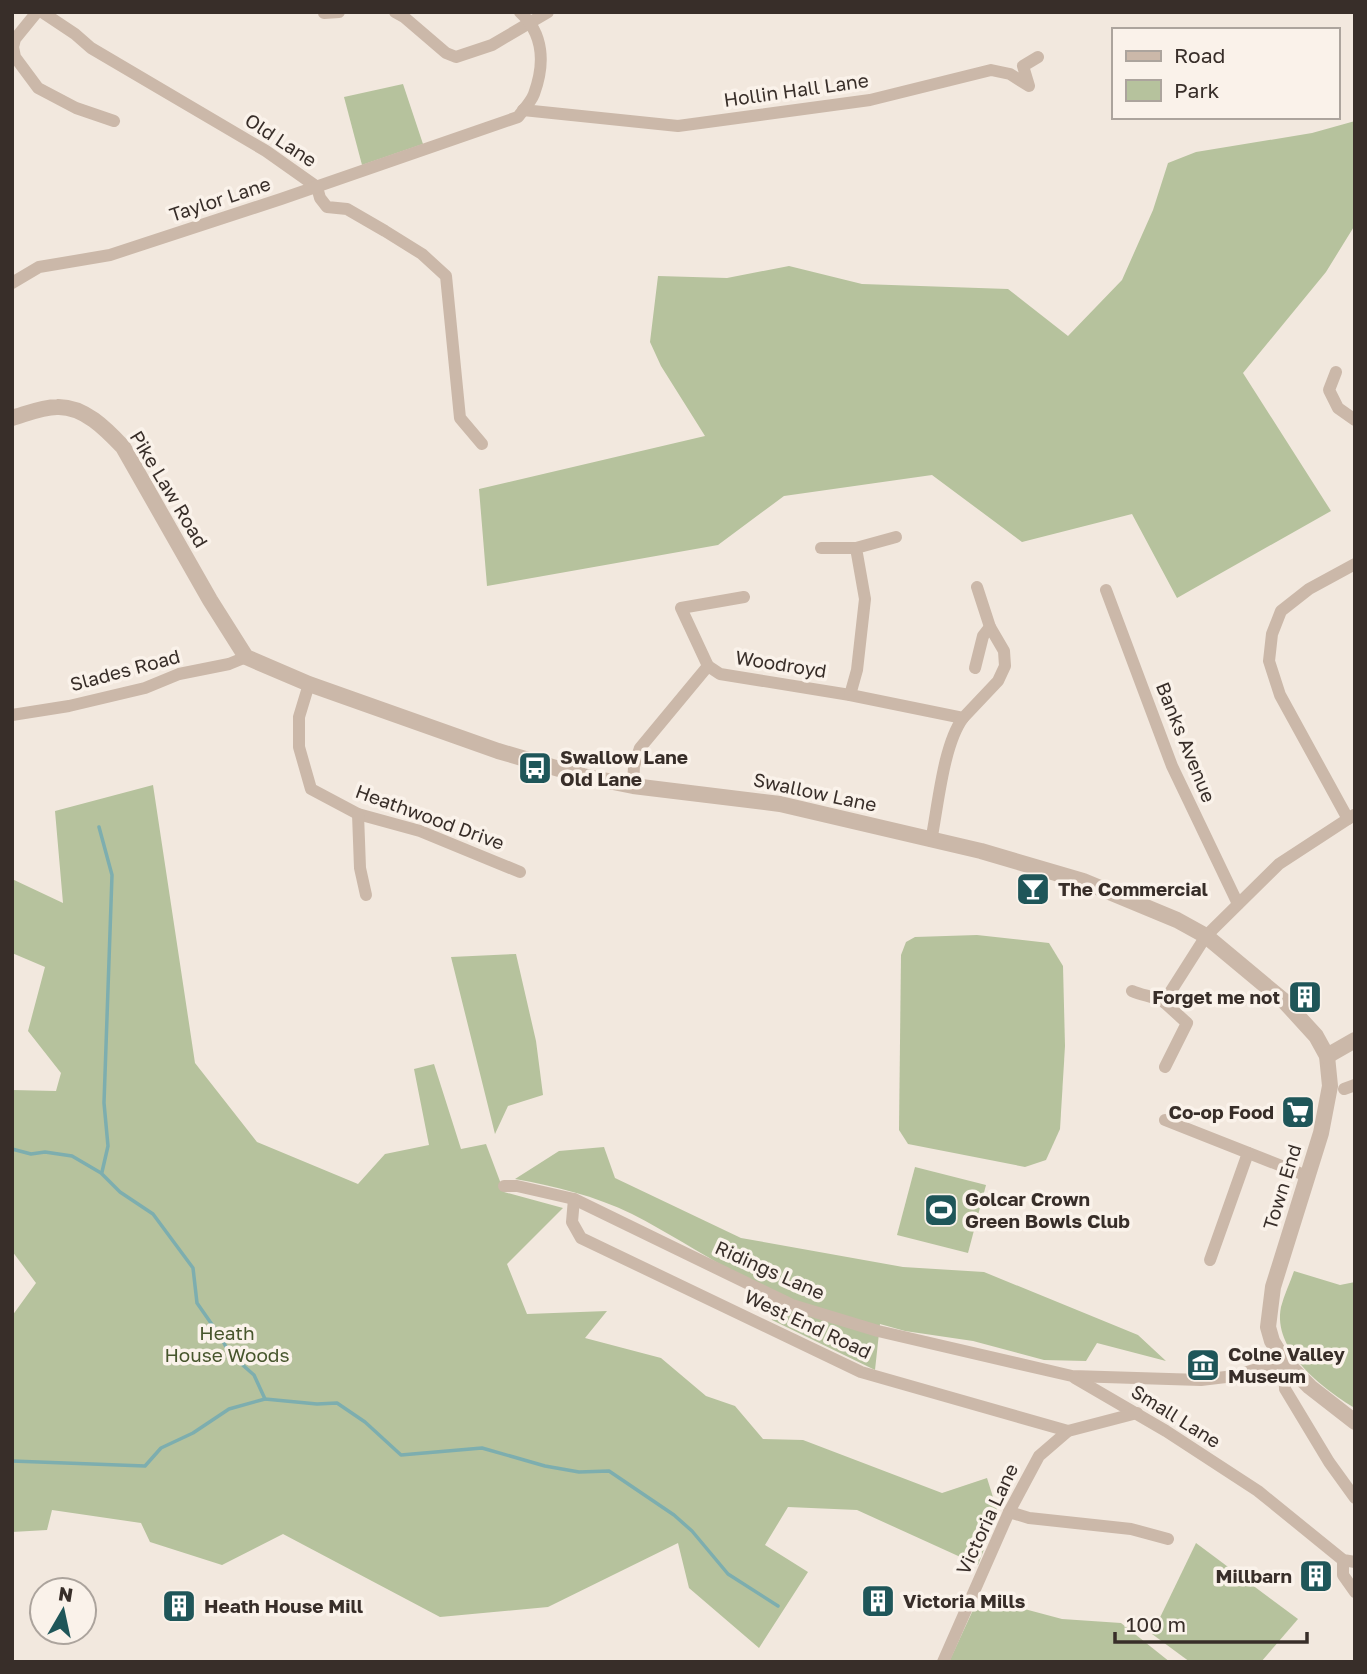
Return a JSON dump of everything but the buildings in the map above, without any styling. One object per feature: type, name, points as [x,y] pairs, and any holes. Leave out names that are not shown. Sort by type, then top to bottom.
[{"type":"street","points":[[37,12],[15,39],[15,57],[38,88],[76,108],[114,121]]},
{"type":"street","name":"Old Lane","points":[[42,12],[91,48],[267,151],[317,187],[320,198],[327,206],[347,209],[385,231],[422,254],[446,276],[460,418],[482,444]]},
{"type":"street","points":[[324,13],[339,12]]},
{"type":"street","points":[[395,12],[446,53],[456,57],[492,45],[548,12]]},
{"type":"street","points":[[520,12],[531,22],[540,39],[540,69],[533,96],[523,110]]},
{"type":"street","name":"Hollin Hall Lane","points":[[523,110],[678,126],[870,100],[991,69],[1010,74],[1029,86],[1023,66],[1038,57]]},
{"type":"street","name":"Taylor Lane","points":[[12,282],[39,267],[110,256],[317,187],[518,117],[523,110]]},
{"type":"street","points":[[1336,372],[1329,390],[1338,408],[1355,420]]},
{"type":"street","name":"Pike Law Road","points":[[12,418],[57,407],[71,409],[103,426],[123,447],[210,600],[246,657]]},
{"type":"street","points":[[821,548],[856,548],[896,537]]},
{"type":"street","name":"Woodroyd","points":[[850,695],[857,670],[865,599],[856,548]]},
{"type":"street","points":[[1164,1002],[1206,936],[1238,904],[1279,864],[1351,817],[1280,695],[1269,661],[1272,634],[1282,611],[1309,589],[1355,565]]},
{"type":"street","points":[[931,841],[955,728],[998,681],[1005,666],[1004,651],[990,627],[976,587]]},
{"type":"street","name":"Banks Avenue","points":[[1106,590],[1172,766],[1238,904]]},
{"type":"street","name":"Woodroyd","points":[[744,597],[681,608],[708,666],[720,674],[850,695],[962,718]]},
{"type":"street","points":[[975,668],[983,636],[990,627]]},
{"type":"street","name":"Swallow Lane","points":[[246,657],[309,684],[498,751],[583,776],[634,786],[780,804],[981,851],[1083,881],[1177,920],[1206,936],[1284,1001],[1316,1036],[1328,1056]]},
{"type":"street","name":"Slades Road","points":[[12,715],[69,706],[145,688],[179,674],[229,664],[246,657]]},
{"type":"street","name":"Woodroyd","points":[[634,786],[634,766],[640,748],[708,666]]},
{"type":"street","name":"Heathwood Drive","points":[[309,684],[299,717],[299,747],[311,789],[358,814],[420,831],[520,872]]},
{"type":"street","points":[[358,814],[360,868],[366,895]]},
{"type":"street","points":[[1132,991],[1164,1002],[1187,1023],[1165,1067]]},
{"type":"street","points":[[1328,1056],[1355,1040]]},
{"type":"street","name":"Town End","points":[[1328,1056],[1330,1086],[1321,1133],[1273,1287],[1268,1327],[1284,1361],[1310,1387],[1355,1422]]},
{"type":"street","points":[[1165,1120],[1307,1176]]},
{"type":"street","points":[[1210,1260],[1248,1153]]},
{"type":"street","name":"Ridings Lane","points":[[504,1186],[517,1186],[573,1199],[792,1305],[877,1331],[1072,1376]]},
{"type":"street","name":"West End Road","points":[[573,1199],[572,1222],[581,1238],[861,1372],[1068,1432]]},
{"type":"street","points":[[1072,1376],[1201,1380],[1234,1376],[1284,1361],[1285,1388],[1329,1462],[1355,1498]]},
{"type":"street","name":"Small Lane","points":[[1072,1376],[1137,1413],[1258,1491],[1349,1561]]},
{"type":"street","name":"Victoria Lane","points":[[943,1662],[1009,1512],[1039,1456],[1068,1432],[1137,1413]]},
{"type":"street","points":[[1009,1512],[1030,1518],[1131,1529],[1168,1539]]},
{"type":"street","points":[[1349,1561],[1343,1575],[1355,1592]]},
{"type":"green space","points":[[403,84],[423,144],[362,165],[344,97]]},
{"type":"green space","points":[[1355,121],[1355,225],[1326,272],[1243,373],[1331,511],[1177,598],[1132,514],[1022,542],[932,475],[784,496],[718,545],[487,586],[479,489],[705,436],[661,366],[650,342],[658,276],[727,278],[789,266],[862,284],[1008,289],[1068,336],[1122,280],[1153,210],[1168,163],[1196,152],[1312,133]]},
{"type":"green space","name":"Heath House Woods","points":[[153,785],[195,1063],[257,1142],[358,1184],[385,1154],[429,1145],[414,1069],[434,1064],[461,1149],[486,1144],[504,1192],[563,1208],[507,1264],[527,1314],[607,1311],[585,1338],[661,1358],[706,1396],[735,1406],[763,1439],[803,1440],[942,1493],[987,1478],[998,1513],[978,1565],[857,1510],[788,1507],[765,1545],[808,1572],[759,1648],[689,1588],[678,1543],[548,1607],[440,1617],[283,1534],[222,1565],[150,1542],[141,1523],[52,1510],[47,1530],[12,1532],[12,1316],[36,1283],[12,1251],[12,1090],[56,1091],[61,1073],[28,1031],[45,967],[12,953],[12,879],[63,903],[55,811]]},
{"type":"green space","points":[[977,935],[1049,943],[1063,966],[1065,1046],[1060,1129],[1046,1160],[1025,1167],[908,1144],[899,1130],[901,955],[906,942],[915,937]]},
{"type":"green space","points":[[516,954],[536,1041],[543,1095],[508,1106],[495,1134],[451,957]]},
{"type":"green space","points":[[604,1147],[615,1178],[741,1238],[903,1267],[984,1272],[1138,1335],[1166,1361],[1097,1343],[1086,1361],[1044,1360],[973,1341],[905,1331],[880,1324],[875,1370],[772,1320],[763,1288],[649,1223],[589,1197],[515,1179],[559,1151]]},
{"type":"green space","name":"Golcar Crown Green Bowls Club","points":[[915,1167],[986,1185],[968,1253],[897,1235]]},
{"type":"green space","points":[[1294,1271],[1340,1285],[1355,1282],[1355,1408],[1315,1379],[1292,1353],[1284,1338],[1280,1323],[1281,1307]]},
{"type":"green space","points":[[1196,1543],[1298,1619],[1261,1662],[1190,1662],[1152,1634]]},
{"type":"green space","points":[[979,1597],[1062,1619],[1121,1623],[1170,1662],[949,1662]]},
{"type":"waterway","points":[[99,827],[112,875],[104,1103],[108,1146],[102,1172]]},
{"type":"waterway","points":[[12,1149],[31,1154],[45,1152],[72,1156],[101,1173],[120,1192],[153,1214],[193,1268],[197,1303],[230,1354],[254,1375],[265,1399],[317,1404],[337,1403],[365,1422],[401,1455],[482,1448],[545,1466],[579,1472],[609,1471],[674,1515],[692,1531],[728,1574],[778,1606]]},
{"type":"waterway","points":[[12,1461],[145,1466],[161,1448],[193,1433],[229,1409],[265,1399]]},
{"type":"place","name":"Swallow Lane Old Lane","points":[[535,768]]},
{"type":"place","name":"The Commercial","points":[[1033,889]]},
{"type":"place","name":"Forget me not","points":[[1305,997]]},
{"type":"place","name":"Co-op Food","points":[[1298,1112]]},
{"type":"place","name":"Golcar Crown Green Bowls Club","points":[[941,1210]]},
{"type":"place","name":"Colne Valley Museum","points":[[1203,1365]]},
{"type":"place","name":"Millbarn","points":[[1316,1576]]},
{"type":"place","name":"Victoria Mills","points":[[878,1601]]},
{"type":"place","name":"Heath House Mill","points":[[179,1606]]}]
